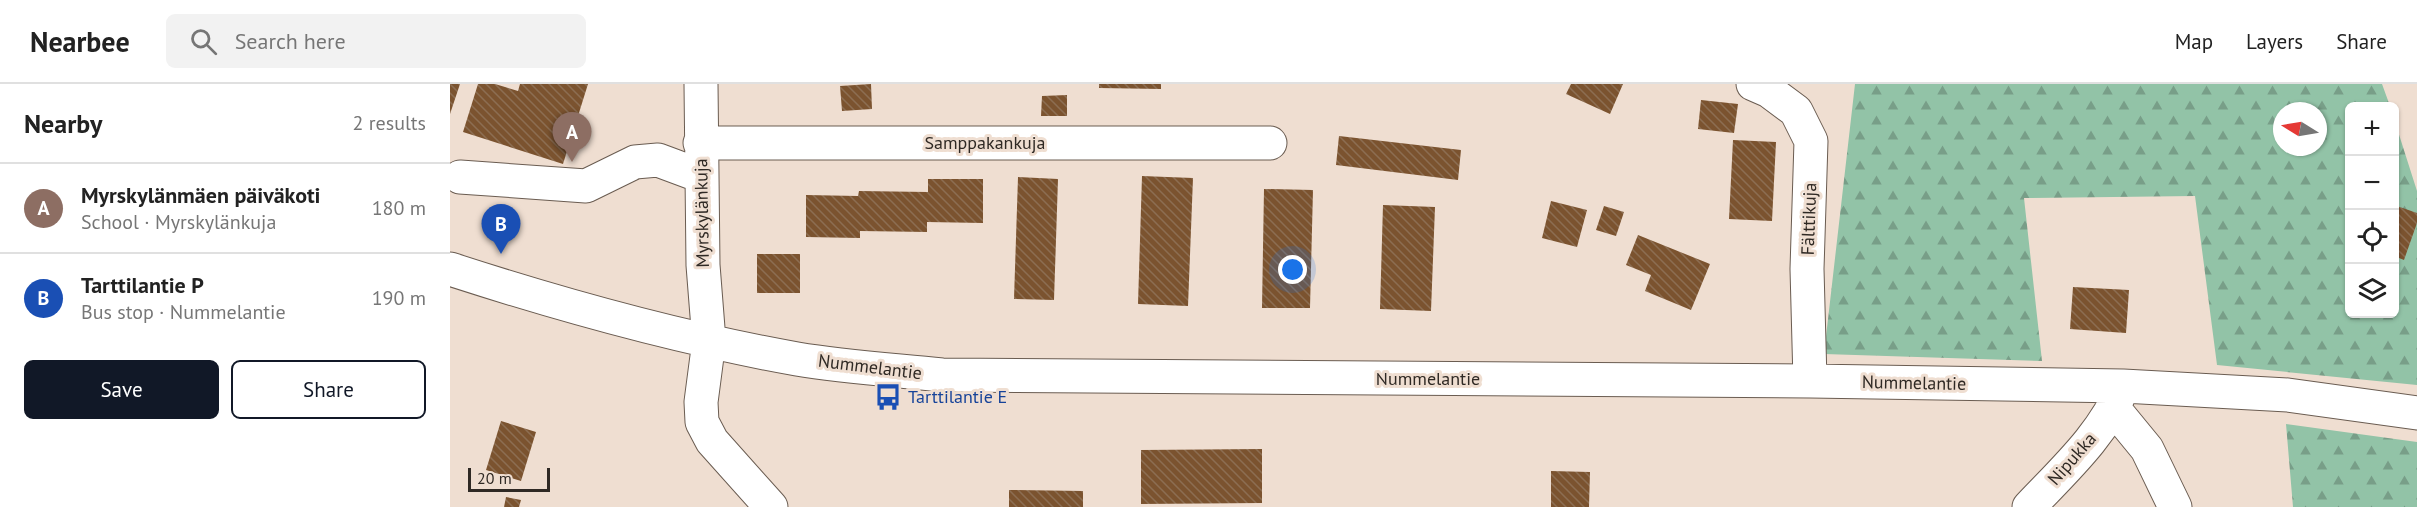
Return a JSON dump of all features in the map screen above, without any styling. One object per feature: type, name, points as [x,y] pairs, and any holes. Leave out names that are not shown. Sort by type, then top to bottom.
[{"type":"street","name":"Myrskylänkuja","points":[[700,84],[703,265],[709,341],[701,402],[702,422],[712,441],[771,507]]},
{"type":"street","name":"Fälttikuja","points":[[1753,84],[1769,91],[1796,111],[1810,141],[1807,269],[1810,381]]},
{"type":"street","name":"Samppakankuja","points":[[700,143],[1270,143]]},
{"type":"street","points":[[460,177],[586,186],[635,162],[658,160],[701,176]]},
{"type":"street","name":"Nummelantie","points":[[450,269],[570,308],[709,341],[799,359],[942,375],[1810,381],[2119,398],[2288,395],[2417,413]]},
{"type":"street","points":[[2119,398],[2175,507]]},
{"type":"street","name":"Nipukka","points":[[2029,507],[2061,474],[2119,398]]},
{"type":"green space","points":[[1855,84],[2382,84],[2389,102],[2345,102],[2345,318],[2399,318],[2399,135],[2417,191],[2417,385],[2217,365],[2195,196],[2024,198],[2042,361],[1824,354]]},
{"type":"green space","points":[[2286,424],[2417,442],[2417,507],[2293,507]]},
{"type":"building","points":[[450,84],[460,84],[450,114]]},
{"type":"building","points":[[478,84],[495,84],[518,91],[520,84],[588,84],[563,164],[463,132]]},
{"type":"building","points":[[871,84],[872,109],[842,111],[840,86]]},
{"type":"building","points":[[1099,84],[1161,84],[1161,89],[1099,88]]},
{"type":"building","points":[[1571,84],[1623,84],[1610,114],[1566,94]]},
{"type":"building","points":[[1067,95],[1067,116],[1041,116],[1042,96]]},
{"type":"building","points":[[1701,100],[1738,104],[1734,133],[1698,129]]},
{"type":"building","points":[[1339,136],[1461,150],[1458,180],[1336,165]]},
{"type":"building","points":[[1733,140],[1776,142],[1772,221],[1729,219]]},
{"type":"building","points":[[1142,176],[1193,178],[1188,306],[1138,304]]},
{"type":"building","points":[[1018,177],[1058,179],[1054,300],[1014,299]]},
{"type":"building","points":[[928,179],[983,179],[983,223],[927,222],[927,232],[860,231],[860,238],[806,237],[806,195],[858,196],[859,191],[928,192]]},
{"type":"building","points":[[1264,189],[1313,190],[1310,308],[1262,308]]},
{"type":"building","points":[[1551,201],[1587,210],[1577,247],[1542,238]]},
{"type":"building","points":[[1383,205],[1435,207],[1431,311],[1380,309]]},
{"type":"building","points":[[1604,206],[1624,212],[1616,236],[1596,230]]},
{"type":"building","points":[[2399,207],[2417,213],[2417,223],[2404,260],[2399,258]]},
{"type":"building","points":[[1638,235],[1710,264],[1691,310],[1645,291],[1651,275],[1626,265]]},
{"type":"building","points":[[757,254],[800,254],[800,293],[757,293]]},
{"type":"building","points":[[2073,287],[2129,290],[2126,333],[2070,329]]},
{"type":"building","points":[[501,421],[536,432],[521,481],[486,470]]},
{"type":"building","points":[[1262,449],[1262,503],[1141,504],[1141,450]]},
{"type":"building","points":[[1551,471],[1590,472],[1589,507],[1551,507]]},
{"type":"building","points":[[1009,490],[1083,491],[1083,507],[1009,507]]},
{"type":"building","points":[[506,497],[521,500],[519,507],[504,507]]},
{"type":"place","name":"Myrskylänmäen päiväkoti","points":[[572,162]]},
{"type":"place","name":"Tarttilantie P","points":[[501,254]]},
{"type":"place","name":"Tarttilantie E","points":[[888,397]]}]
